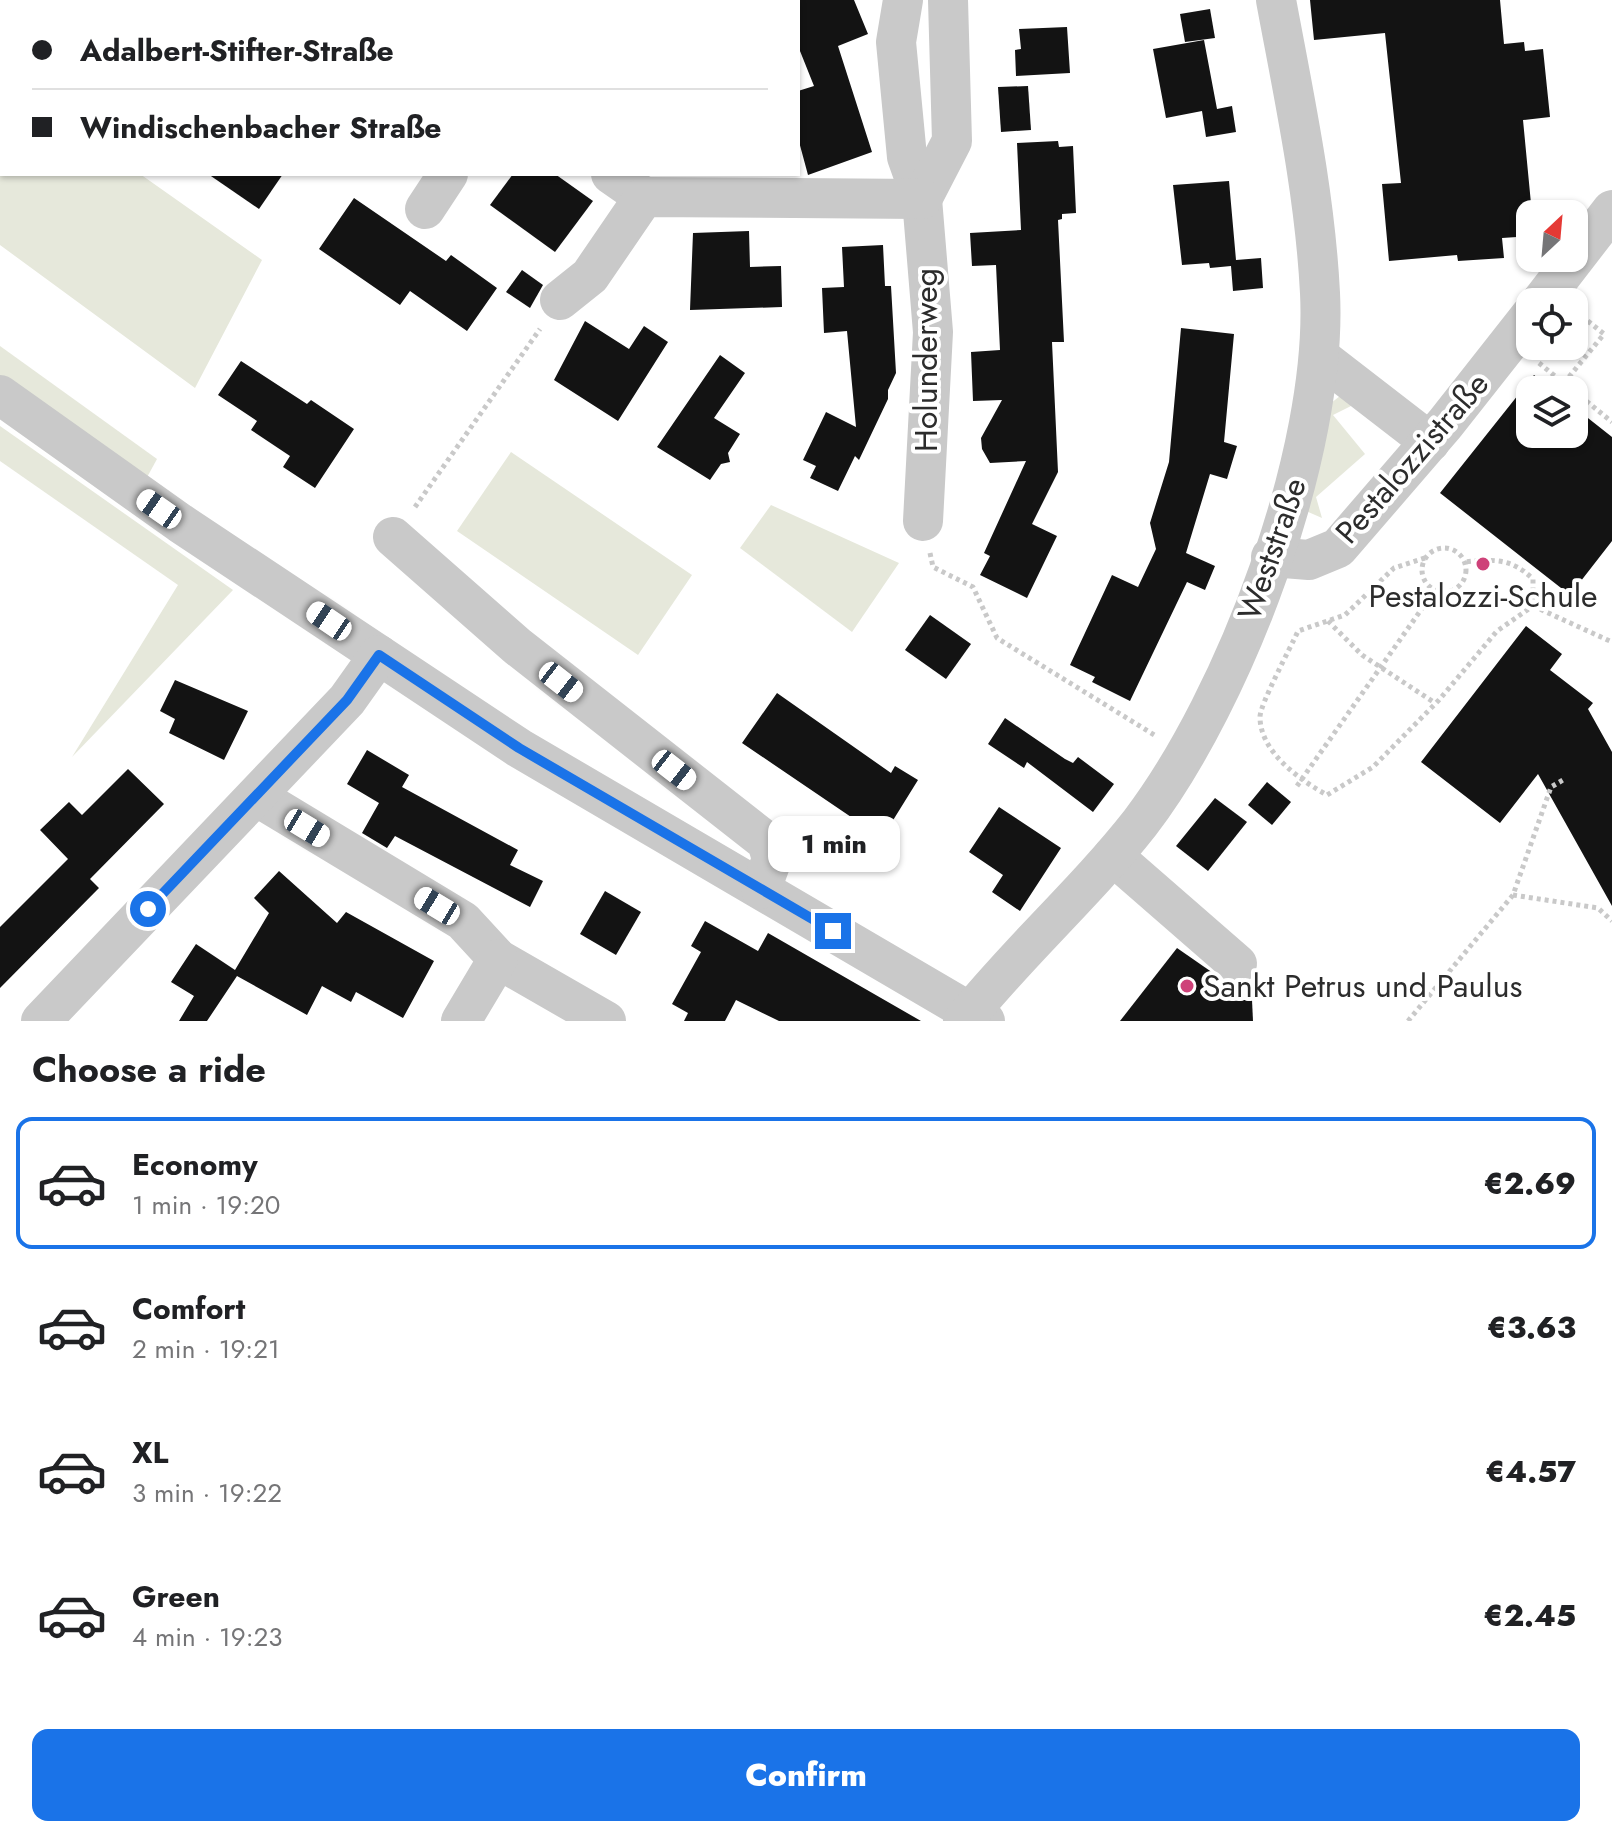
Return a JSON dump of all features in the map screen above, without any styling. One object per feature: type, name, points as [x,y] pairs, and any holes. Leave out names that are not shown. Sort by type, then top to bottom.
[{"type":"street","name":"Holunderweg","points":[[903,0],[896,42],[907,157],[922,199],[933,332],[923,521]]},
{"type":"street","points":[[614,176],[644,197],[922,199],[952,141],[948,0]]},
{"type":"street","name":"Weststraße","points":[[973,1018],[1113,856],[1186,754],[1217,698],[1299,475],[1320,357],[1320,293],[1308,178],[1276,0]]},
{"type":"street","points":[[425,209],[447,176]]},
{"type":"street","points":[[575,288],[644,197]]},
{"type":"street","points":[[1552,288],[1612,210]]},
{"type":"street","name":"Pestalozzistraße","points":[[1271,557],[1309,560],[1338,548],[1430,442],[1516,334]]},
{"type":"street","points":[[1320,357],[1430,442]]},
{"type":"street","points":[[0,395],[180,523],[519,748],[761,889],[973,1018]]},
{"type":"street","points":[[393,537],[517,646],[767,842],[772,859],[761,889]]},
{"type":"street","points":[[41,1021],[347,700],[379,655]]},
{"type":"street","points":[[256,796],[463,921],[498,959],[606,1021]]},
{"type":"street","points":[[1113,856],[1237,964]]},
{"type":"street","points":[[461,1021],[498,959]]},
{"type":"path","points":[[393,537],[575,288]]},
{"type":"path","points":[[1588,321],[1604,334],[1588,354]]},
{"type":"path","points":[[1570,376],[1583,360]]},
{"type":"path","points":[[1588,402],[1612,422]]},
{"type":"path","points":[[923,521],[933,567],[973,587],[997,638],[1186,754]]},
{"type":"path","points":[[1425,558],[1424,580],[1435,590],[1456,589],[1465,577],[1464,562],[1449,549],[1436,550],[1425,558],[1394,568],[1345,615],[1298,631],[1260,716],[1267,742],[1299,783],[1327,795],[1373,767],[1435,703],[1497,631],[1533,606]]},
{"type":"path","points":[[1464,562],[1493,559],[1516,563],[1533,579],[1533,606]]},
{"type":"path","points":[[1299,783],[1435,590]]},
{"type":"path","points":[[1533,606],[1612,642]]},
{"type":"path","points":[[1328,621],[1380,667],[1435,703]]},
{"type":"path","points":[[1408,1021],[1513,895],[1551,787],[1563,780]]},
{"type":"path","points":[[1513,895],[1598,908],[1612,921]]},
{"type":"shaded area","points":[[0,176],[143,176],[262,260],[195,388],[0,245]]},
{"type":"shaded area","points":[[0,346],[157,459],[145,481],[0,376]]},
{"type":"shaded area","points":[[1340,396],[1357,403],[1333,415],[1365,454],[1316,497],[1322,518],[1306,511],[1326,407]]},
{"type":"shaded area","points":[[0,426],[233,590],[72,757],[178,585],[0,461]]},
{"type":"shaded area","points":[[511,452],[692,575],[638,655],[457,531]]},
{"type":"shaded area","points":[[771,505],[899,563],[852,632],[740,548]]},
{"type":"building","points":[[800,0],[854,0],[868,34],[838,46],[872,152],[808,175],[800,145],[800,90],[814,86],[800,51]]},
{"type":"building","points":[[1310,0],[1500,0],[1504,44],[1524,42],[1525,51],[1543,49],[1550,117],[1523,120],[1531,200],[1516,200],[1516,237],[1502,238],[1504,258],[1458,261],[1457,255],[1389,261],[1382,184],[1401,183],[1385,33],[1314,40]]},
{"type":"building","points":[[1210,9],[1215,38],[1185,42],[1180,14]]},
{"type":"building","points":[[1067,27],[1070,73],[1016,76],[1015,50],[1021,49],[1019,29]]},
{"type":"building","points":[[1204,40],[1217,109],[1232,106],[1236,132],[1206,137],[1202,111],[1166,118],[1153,49]]},
{"type":"building","points":[[1028,86],[1031,130],[1001,132],[998,87]]},
{"type":"building","points":[[1058,141],[1059,147],[1073,146],[1076,213],[1062,214],[1062,219],[1058,220],[1064,342],[1052,342],[1058,472],[1032,524],[1057,536],[1027,598],[980,575],[990,556],[984,553],[1026,461],[990,463],[982,449],[981,438],[1002,400],[973,401],[971,352],[1000,350],[996,265],[972,266],[970,233],[1021,230],[1017,143]]},
{"type":"building","points":[[211,176],[282,176],[259,209]]},
{"type":"building","points":[[512,176],[558,176],[593,201],[555,252],[490,205]]},
{"type":"building","points":[[1229,181],[1236,260],[1261,258],[1263,288],[1233,291],[1231,266],[1210,268],[1209,263],[1182,265],[1173,185]]},
{"type":"building","points":[[354,198],[446,261],[451,255],[497,288],[467,331],[410,291],[400,305],[319,249]]},
{"type":"building","points":[[749,231],[750,267],[781,266],[782,307],[690,310],[693,233]]},
{"type":"building","points":[[883,245],[885,286],[891,286],[896,373],[888,390],[888,399],[859,460],[855,456],[838,491],[810,478],[816,466],[803,460],[826,412],[856,427],[847,331],[824,333],[822,288],[844,287],[842,247]]},
{"type":"building","points":[[522,270],[543,285],[530,308],[506,292]]},
{"type":"building","points":[[585,321],[629,349],[644,326],[668,342],[618,421],[554,380]]},
{"type":"building","points":[[1181,328],[1234,334],[1224,442],[1237,446],[1227,479],[1210,474],[1186,553],[1215,566],[1205,590],[1187,582],[1130,701],[1092,682],[1095,677],[1070,665],[1112,575],[1138,587],[1156,549],[1150,523],[1169,462]]},
{"type":"building","points":[[720,355],[745,373],[714,418],[740,434],[728,453],[730,462],[721,464],[710,480],[657,447]]},
{"type":"building","points":[[241,361],[307,404],[311,400],[354,429],[315,488],[283,467],[290,456],[251,430],[257,421],[218,395]]},
{"type":"building","points":[[1516,398],[1516,448],[1588,448],[1588,418],[1612,437],[1612,541],[1570,595],[1440,493]]},
{"type":"building","points":[[930,615],[971,644],[946,679],[905,650]]},
{"type":"building","points":[[1526,626],[1562,654],[1550,670],[1593,703],[1588,709],[1612,752],[1612,906],[1538,774],[1500,823],[1421,762]]},
{"type":"building","points":[[175,680],[248,711],[224,760],[169,733],[175,719],[160,711]]},
{"type":"building","points":[[777,693],[891,773],[895,766],[918,780],[882,838],[742,743]]},
{"type":"building","points":[[1005,718],[1065,759],[1073,763],[1078,757],[1114,784],[1093,812],[1027,762],[1024,768],[988,744]]},
{"type":"building","points":[[367,750],[409,775],[402,787],[518,850],[510,865],[543,881],[530,907],[395,836],[387,848],[362,833],[379,803],[347,784]]},
{"type":"building","points":[[128,769],[164,804],[90,879],[99,888],[0,988],[0,927],[68,859],[40,830],[69,802],[82,815]]},
{"type":"building","points":[[1267,782],[1291,802],[1272,825],[1248,805]]},
{"type":"building","points":[[1215,798],[1247,822],[1208,871],[1176,846]]},
{"type":"building","points":[[999,807],[1061,848],[1020,911],[992,892],[1003,875],[969,852]]},
{"type":"building","points":[[279,871],[337,923],[346,912],[434,961],[403,1018],[356,992],[351,1002],[322,986],[307,1015],[237,976],[207,1021],[179,1021],[194,996],[171,982],[196,944],[235,970],[269,913],[254,898]]},
{"type":"building","points":[[605,891],[641,912],[616,955],[580,934]]},
{"type":"building","points":[[705,921],[758,951],[768,933],[921,1021],[779,1021],[736,1000],[725,1021],[684,1021],[688,1013],[672,1004],[701,952],[691,946]]},
{"type":"building","name":"Sankt Petrus und Paulus","points":[[1177,948],[1252,1000],[1253,1021],[1120,1021]]},
{"type":"place","name":"Pestalozzi-Schule","points":[[1483,564]]},
{"type":"place","name":"Sankt Petrus und Paulus","points":[[1187,986]]},
{"type":"route","points":[[148,909],[347,700],[379,655],[519,748],[833,931]]}]
